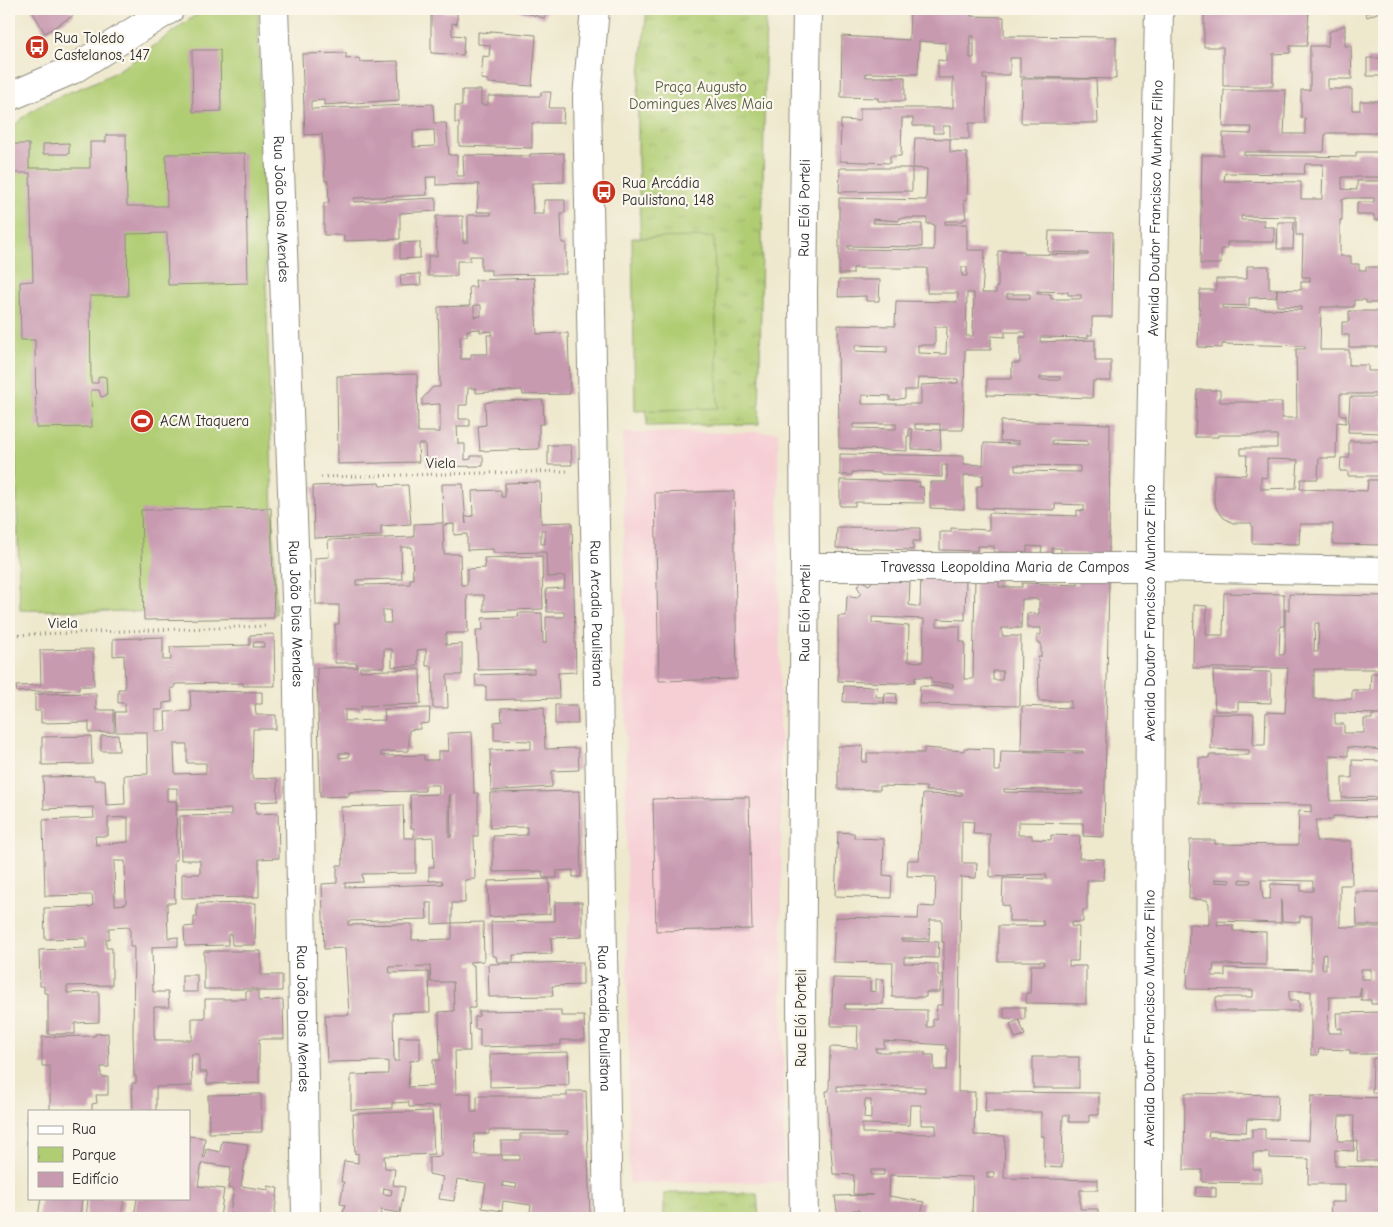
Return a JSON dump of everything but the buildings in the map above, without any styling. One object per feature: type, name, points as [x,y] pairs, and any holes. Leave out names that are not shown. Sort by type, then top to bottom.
[{"type":"street","points":[[9,97],[72,70],[170,9]]},
{"type":"street","name":"Rua João Dias Mendes","points":[[274,9],[290,477],[297,624],[306,1218]]},
{"type":"street","name":"Rua Arcadia Paulistana","points":[[595,9],[587,97],[608,1218]]},
{"type":"street","name":"Rua Elói Porteli","points":[[804,1218],[801,996],[804,567],[803,282],[808,9]]},
{"type":"street","name":"Avenida Doutor Francisco Munhoz Filho","points":[[1150,1218],[1150,567],[1159,9]]},
{"type":"street","name":"Travessa Leopoldina Maria de Campos","points":[[804,567],[1150,567],[1384,571]]},
{"type":"path","name":"Viela","points":[[290,477],[593,470]]},
{"type":"path","name":"Viela","points":[[9,635],[144,632],[297,624]]},
{"type":"shaded area","points":[[778,432],[784,1182],[629,1183],[623,433]]},
{"type":"green space","name":"ACM Itaquera","points":[[205,9],[256,9],[258,11],[276,614],[20,610],[9,232],[9,132],[20,120],[45,103],[117,71]]},
{"type":"green space","name":"Praça Augusto Domingues Alves Maia","points":[[647,9],[766,9],[759,424],[647,426],[638,162],[638,93]]},
{"type":"green space","points":[[714,237],[718,408],[635,411],[632,238]]},
{"type":"green space","points":[[664,1193],[757,1193],[759,1218],[664,1218]]},
{"type":"place","name":"Rua Toledo Castelanos, 147","points":[[37,47]]},
{"type":"place","name":"Rua Arcádia Paulistana, 148","points":[[604,192]]},
{"type":"place","name":"ACM Itaquera","points":[[142,421]]}]
